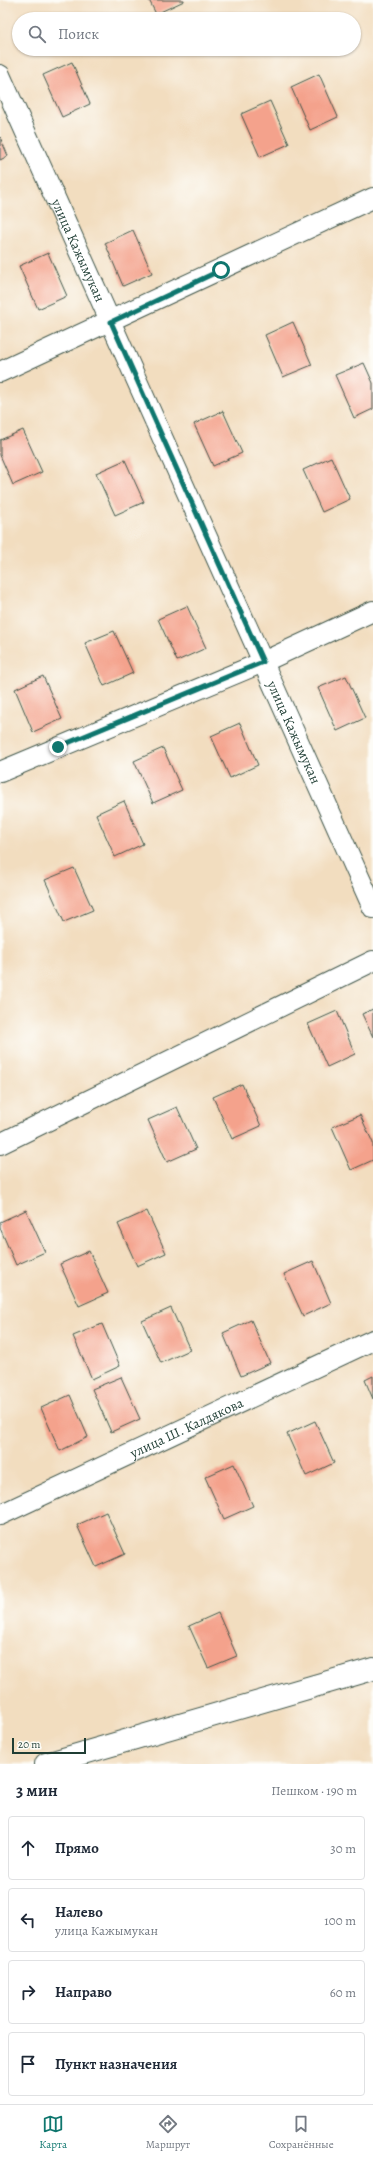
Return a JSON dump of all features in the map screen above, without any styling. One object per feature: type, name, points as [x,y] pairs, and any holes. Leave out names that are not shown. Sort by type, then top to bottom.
[{"type":"street","name":"улица Кажымукан","points":[[0,75],[373,908]]},
{"type":"street","points":[[0,372],[111,322],[373,198]]},
{"type":"street","points":[[0,772],[263,662],[373,611]]},
{"type":"street","points":[[0,1144],[373,961]]},
{"type":"street","name":"улица Ш. Калдякова","points":[[0,1515],[373,1340]]},
{"type":"street","points":[[46,1764],[373,1669]]},
{"type":"building","points":[[149,0],[184,0],[160,12],[155,12]]},
{"type":"building","points":[[72,62],[90,104],[62,117],[43,75]]},
{"type":"building","points":[[319,74],[338,117],[310,130],[291,87]]},
{"type":"building","points":[[270,101],[289,144],[260,157],[241,114]]},
{"type":"building","points":[[0,137],[8,156],[0,160]]},
{"type":"building","points":[[133,230],[152,273],[123,286],[105,243]]},
{"type":"building","points":[[48,253],[67,296],[38,309],[19,266]]},
{"type":"building","points":[[293,322],[312,365],[283,377],[265,335]]},
{"type":"building","points":[[364,363],[373,383],[373,409],[354,418],[335,375]]},
{"type":"building","points":[[223,411],[242,453],[213,466],[194,424]]},
{"type":"building","points":[[23,430],[42,472],[13,485],[0,455],[0,440]]},
{"type":"building","points":[[331,457],[350,499],[322,512],[303,470]]},
{"type":"building","points":[[125,460],[144,502],[115,515],[96,473]]},
{"type":"building","points":[[187,606],[206,648],[177,661],[158,619]]},
{"type":"building","points":[[114,631],[133,673],[104,686],[85,643]]},
{"type":"building","points":[[43,676],[62,719],[33,732],[15,689]]},
{"type":"building","points":[[346,676],[365,718],[337,731],[318,688]]},
{"type":"building","points":[[240,723],[258,765],[230,778],[211,736]]},
{"type":"building","points":[[163,748],[182,790],[153,803],[134,761]]},
{"type":"building","points":[[124,801],[143,844],[115,857],[96,814]]},
{"type":"building","points":[[74,868],[93,910],[64,922],[45,880]]},
{"type":"building","points":[[373,1009],[373,1037],[362,1014]]},
{"type":"building","points":[[337,1011],[355,1054],[327,1067],[308,1024]]},
{"type":"building","points":[[242,1084],[261,1126],[232,1139],[213,1097]]},
{"type":"building","points":[[177,1107],[196,1149],[167,1162],[148,1120]]},
{"type":"building","points":[[360,1115],[373,1143],[373,1160],[351,1170],[332,1127]]},
{"type":"building","points":[[26,1210],[45,1252],[16,1265],[0,1228],[0,1222]]},
{"type":"building","points":[[147,1211],[166,1253],[137,1266],[118,1224]]},
{"type":"building","points":[[89,1251],[108,1293],[79,1306],[60,1264]]},
{"type":"building","points":[[313,1261],[331,1303],[303,1316],[284,1274]]},
{"type":"building","points":[[171,1308],[190,1350],[161,1363],[142,1321]]},
{"type":"building","points":[[251,1320],[270,1363],[241,1376],[223,1333]]},
{"type":"building","points":[[102,1324],[120,1366],[92,1379],[73,1336]]},
{"type":"building","points":[[373,1376],[373,1399],[365,1380]]},
{"type":"building","points":[[121,1377],[140,1419],[111,1432],[92,1389]]},
{"type":"building","points":[[70,1395],[88,1437],[60,1451],[41,1408]]},
{"type":"building","points":[[315,1421],[334,1463],[306,1476],[287,1434]]},
{"type":"building","points":[[234,1464],[253,1506],[224,1519],[205,1477]]},
{"type":"building","points":[[106,1512],[125,1554],[96,1567],[77,1525]]},
{"type":"building","points":[[218,1613],[237,1656],[208,1668],[189,1626]]},
{"type":"route","points":[[58,747],[263,662],[111,322],[221,270]]}]
